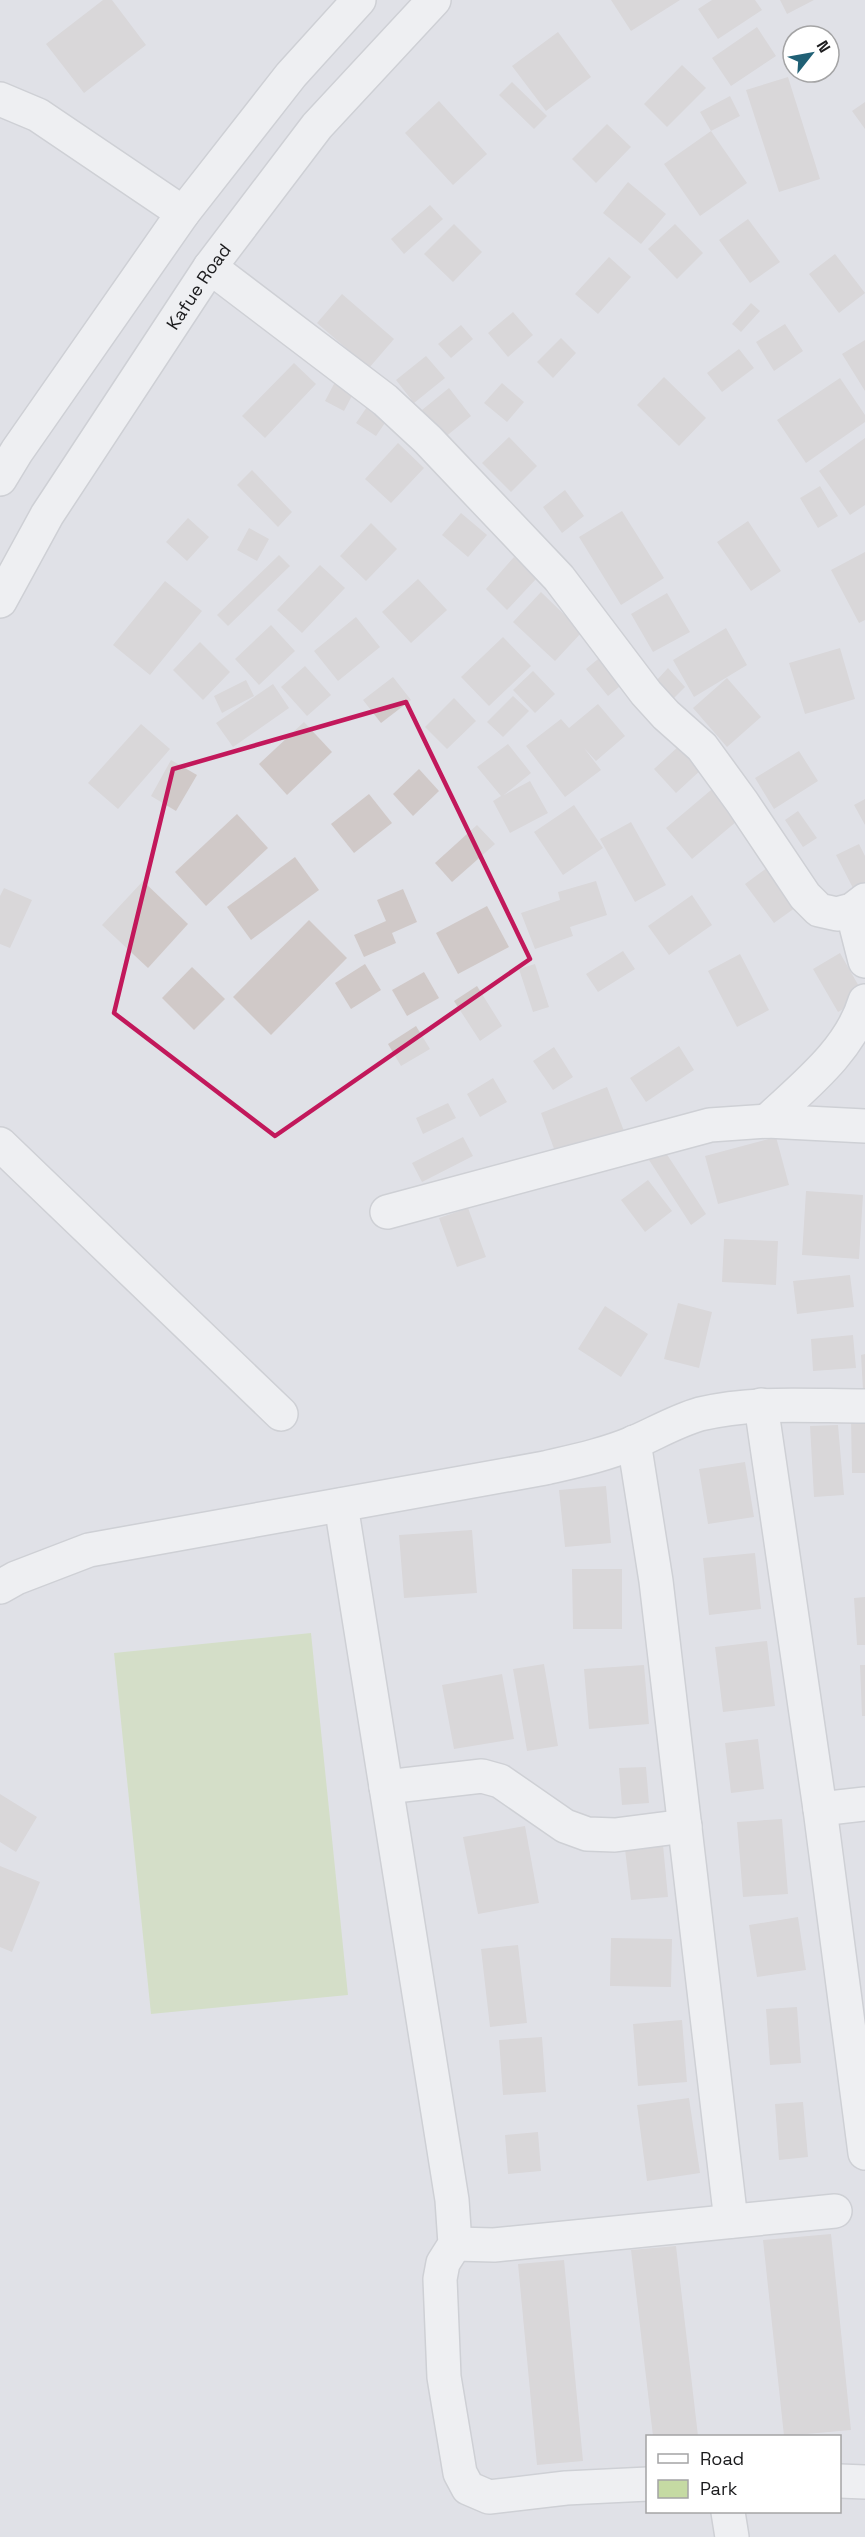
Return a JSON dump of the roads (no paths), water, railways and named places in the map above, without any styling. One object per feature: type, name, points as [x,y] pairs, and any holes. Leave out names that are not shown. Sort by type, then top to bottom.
[{"type":"main road","points":[[0,479],[17,451],[183,213],[291,75],[359,0]]},
{"type":"main road","name":"Kafue Road","points":[[0,601],[47,515],[210,267],[317,126],[434,0]]},
{"type":"main road","points":[[0,99],[38,115],[183,213]]},
{"type":"main road","points":[[210,267],[385,400],[428,440],[560,578],[646,693],[666,715],[702,747],[805,896],[819,910],[837,914],[859,905],[865,961]]},
{"type":"main road","points":[[767,1121],[838,1051],[859,1020],[865,1001]]},
{"type":"main road","points":[[387,1212],[710,1125],[767,1121],[865,1126]]},
{"type":"main road","points":[[0,1144],[281,1414]]},
{"type":"main road","points":[[0,1587],[16,1578],[89,1550],[544,1468],[599,1455],[634,1442],[669,1424],[700,1414],[761,1405],[865,1406]]},
{"type":"main road","points":[[761,1405],[820,1809],[865,2153]]},
{"type":"main road","points":[[634,1442],[656,1581],[731,2221]]},
{"type":"main road","points":[[341,1505],[452,2200],[455,2244],[442,2263],[440,2279],[444,2377],[460,2473],[468,2488],[489,2497],[566,2488],[646,2484]]},
{"type":"main road","points":[[386,1787],[482,1776],[500,1781],[565,1826],[587,1834],[615,1835],[685,1826]]},
{"type":"main road","points":[[820,1809],[865,1804]]},
{"type":"main road","points":[[455,2244],[494,2245],[835,2211]]},
{"type":"main road","points":[[841,2481],[865,2482]]},
{"type":"main road","points":[[728,2513],[732,2537]]}]
